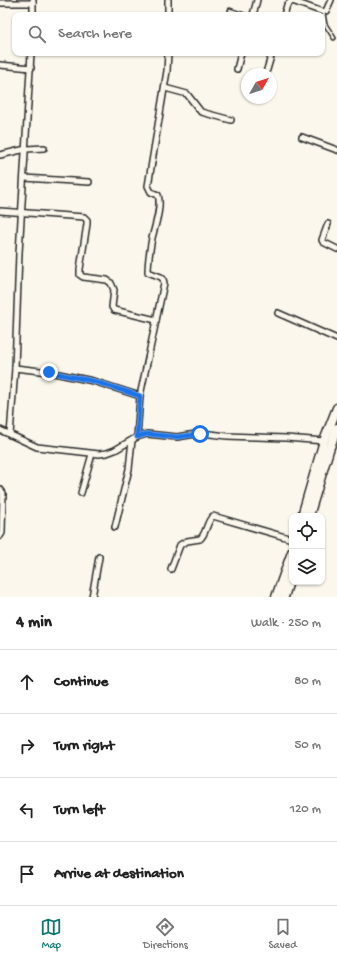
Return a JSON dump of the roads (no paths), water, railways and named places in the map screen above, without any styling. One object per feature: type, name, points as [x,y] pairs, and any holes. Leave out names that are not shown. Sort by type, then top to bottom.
[{"type":"highway","points":[[306,513],[324,441],[337,408]]},
{"type":"highway","points":[[306,513],[337,428]]},
{"type":"highway","points":[[276,597],[289,560]]},
{"type":"highway","points":[[284,597],[289,581]]},
{"type":"street","points":[[168,0],[168,12]]},
{"type":"street","points":[[254,12],[257,0]]},
{"type":"street","points":[[285,12],[287,5],[292,1],[323,12],[331,0]]},
{"type":"street","points":[[0,3],[33,2]]},
{"type":"street","points":[[10,435],[16,368],[19,253],[31,56]]},
{"type":"street","points":[[115,527],[129,469],[135,438],[140,396],[164,280],[161,277],[149,273],[148,271],[152,238],[156,226],[159,196],[149,190],[148,186],[165,88],[168,56]]},
{"type":"street","points":[[237,69],[240,56]]},
{"type":"street","points":[[268,68],[271,56]]},
{"type":"street","points":[[0,65],[31,68]]},
{"type":"street","points":[[165,88],[186,94],[201,112],[231,120]]},
{"type":"street","points":[[302,137],[337,150]]},
{"type":"street","points":[[0,155],[26,149],[44,148]]},
{"type":"street","points":[[24,178],[89,182]]},
{"type":"street","points":[[0,211],[84,217],[87,220],[87,224],[80,275],[83,277],[107,280],[112,283],[114,290],[112,307],[114,310],[156,320]]},
{"type":"street","points":[[328,224],[322,240],[323,242],[337,249]]},
{"type":"street","points":[[278,313],[337,339]]},
{"type":"street","points":[[16,368],[49,372],[93,381],[140,396]]},
{"type":"street","points":[[0,431],[37,447],[92,454],[107,453],[135,438],[147,434],[177,437],[202,433],[227,436],[324,441]]},
{"type":"street","points":[[81,493],[92,454]]},
{"type":"street","points":[[0,488],[3,493],[2,533],[0,536]]},
{"type":"street","points":[[171,569],[180,545],[187,541],[200,539],[209,519],[213,516],[289,538]]},
{"type":"street","points":[[92,597],[99,557]]},
{"type":"lane","points":[[230,10],[236,12]]},
{"type":"lane","points":[[325,24],[334,38]]}]
